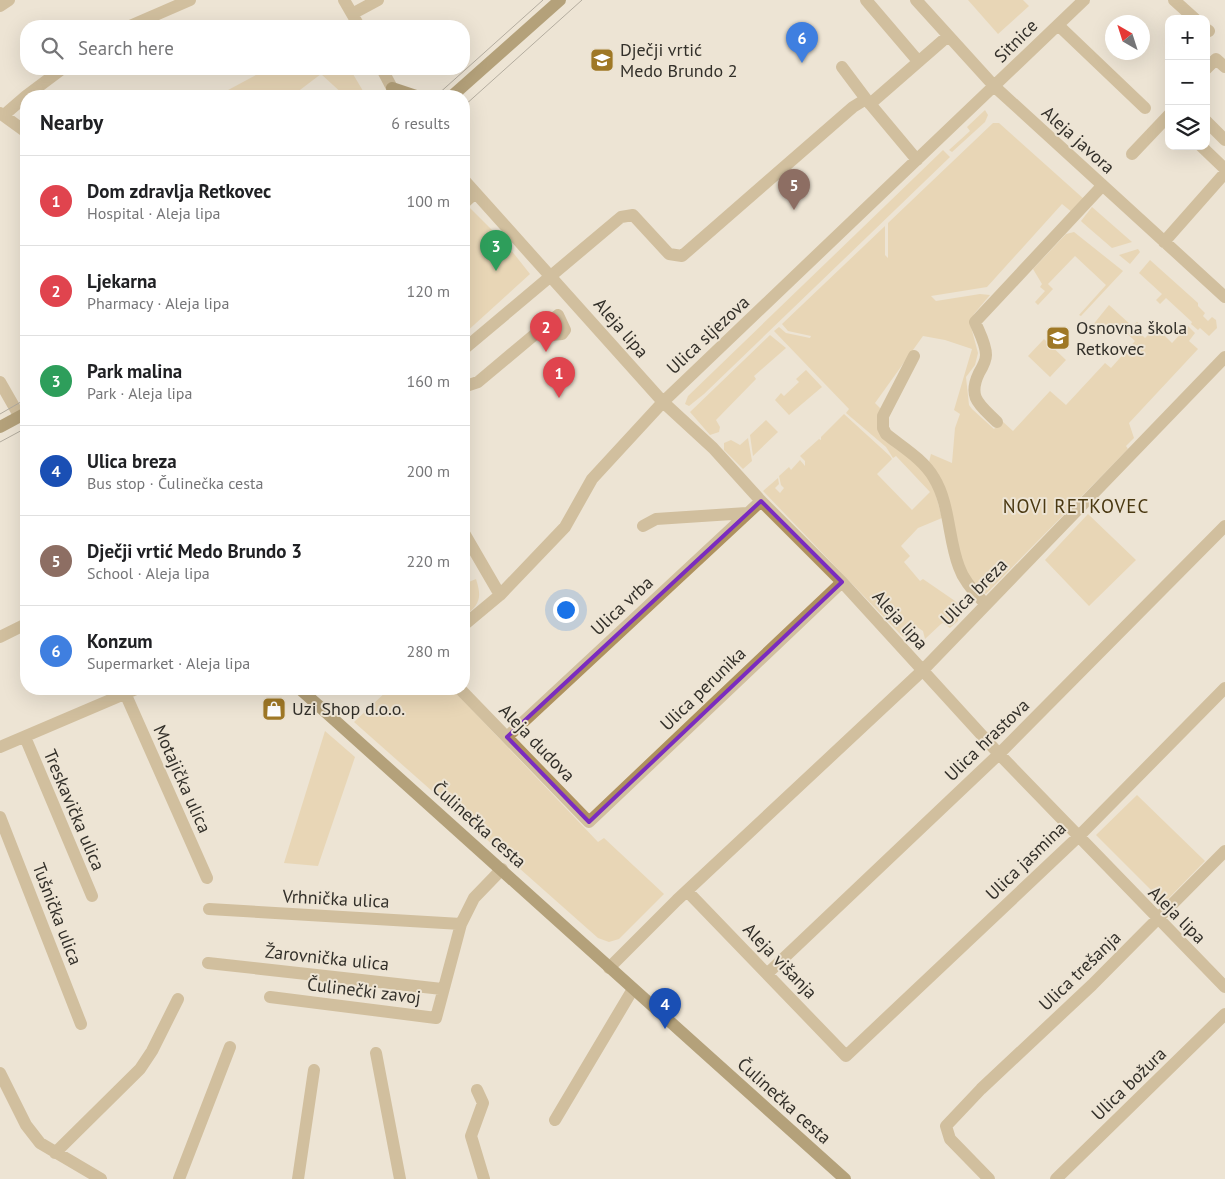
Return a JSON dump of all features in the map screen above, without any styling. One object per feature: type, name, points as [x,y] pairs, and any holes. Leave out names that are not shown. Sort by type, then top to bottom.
[{"type":"main road","points":[[458,90],[560,0]]},
{"type":"main road","points":[[0,427],[20,420]]},
{"type":"main road","name":"Čulinečka cesta","points":[[307,695],[845,1179]]},
{"type":"street","points":[[0,6],[9,0]]},
{"type":"street","points":[[144,20],[190,0]]},
{"type":"street","points":[[344,0],[356,20]]},
{"type":"street","points":[[352,14],[358,0]]},
{"type":"street","points":[[352,14],[378,0]]},
{"type":"street","points":[[866,0],[918,62]]},
{"type":"street","name":"Aleja javora","points":[[916,0],[995,87],[1225,297]]},
{"type":"street","name":"Sitnice","points":[[995,87],[1084,0]]},
{"type":"street","points":[[1174,0],[1191,15]]},
{"type":"street","points":[[1058,25],[1145,108]]},
{"type":"street","points":[[470,344],[621,217],[633,215],[669,254],[682,256],[853,106],[868,102],[948,36]]},
{"type":"street","points":[[1210,65],[1216,59],[1225,67]]},
{"type":"street","points":[[842,67],[868,102],[918,160]]},
{"type":"street","points":[[34,90],[54,75]]},
{"type":"street","points":[[385,75],[393,90]]},
{"type":"street","name":"Ulica sljezova","points":[[470,620],[500,595],[565,527],[592,479],[663,402],[995,87]]},
{"type":"street","points":[[20,100],[2,114],[20,128]]},
{"type":"street","points":[[1132,154],[1165,119]]},
{"type":"street","points":[[1210,125],[1225,140]]},
{"type":"street","points":[[1164,242],[1225,171],[1205,150]]},
{"type":"street","points":[[997,422],[976,401],[974,395],[974,384],[986,357],[985,348],[975,322],[1102,186]]},
{"type":"street","name":"Aleja lipa","points":[[470,187],[551,275],[663,402],[713,448],[761,501],[842,582],[999,754],[1157,920],[1225,988]]},
{"type":"street","points":[[470,197],[475,193]]},
{"type":"street","points":[[470,385],[478,382],[558,315]]},
{"type":"street","points":[[914,356],[883,416],[883,428],[886,434],[924,465],[934,477],[941,490],[958,567],[965,581],[986,605]]},
{"type":"street","name":"Ulica breza","points":[[610,968],[688,891],[922,671],[1225,357]]},
{"type":"street","points":[[0,382],[20,413]]},
{"type":"street","name":"Ulica vrba","points":[[507,737],[761,501]]},
{"type":"street","points":[[642,526],[656,519],[747,514]]},
{"type":"street","name":"Ulica hrastova","points":[[768,973],[999,754],[1225,526]]},
{"type":"street","points":[[470,543],[500,595]]},
{"type":"street","name":"Ulica perunika","points":[[589,822],[842,582]]},
{"type":"street","points":[[0,637],[20,627]]},
{"type":"street","name":"Ulica jasmina","points":[[846,1056],[1078,836],[1225,688]]},
{"type":"street","name":"Treskavička ulica","points":[[0,747],[121,695]]},
{"type":"street","name":"Motajička ulica","points":[[132,695],[207,878]]},
{"type":"street","name":"Aleja dudova","points":[[466,695],[589,822]]},
{"type":"street","name":"Treskavička ulica","points":[[25,736],[92,896]]},
{"type":"street","name":"Tušnička ulica","points":[[0,818],[81,1024]]},
{"type":"street","name":"Ulica trešanja","points":[[988,1179],[947,1134],[946,1126],[1225,852]]},
{"type":"street","name":"Čulinečki zavoj","points":[[270,997],[436,1018],[442,989],[461,924],[474,898],[502,869]]},
{"type":"street","name":"Aleja višanja","points":[[688,891],[846,1056]]},
{"type":"street","name":"Vrhnička ulica","points":[[209,909],[461,924]]},
{"type":"street","name":"Žarovnička ulica","points":[[208,963],[442,989]]},
{"type":"street","points":[[555,1120],[632,989]]},
{"type":"street","points":[[55,1153],[140,1069],[152,1051],[178,999]]},
{"type":"street","name":"Ulica božura","points":[[1056,1179],[1225,1014]]},
{"type":"street","points":[[179,1179],[230,1047]]},
{"type":"street","points":[[376,1053],[400,1179]]},
{"type":"street","points":[[298,1179],[314,1070]]},
{"type":"street","points":[[0,1073],[26,1125],[40,1143],[102,1179]]},
{"type":"street","points":[[477,1090],[483,1103],[471,1136],[484,1179]]},
{"type":"highlighted area","points":[[761,501],[842,582],[589,822],[507,737]]},
{"type":"shaded area","points":[[968,0],[1023,0],[1029,6],[998,34]]},
{"type":"shaded area","points":[[256,75],[320,75],[300,90],[228,90]]},
{"type":"shaded area","points":[[322,75],[354,75],[362,90],[338,90]]},
{"type":"shaded area","points":[[985,110],[988,115],[985,122],[952,152],[949,150],[970,131],[967,127]]},
{"type":"shaded area","points":[[993,123],[999,123],[1085,200],[1073,213],[1062,204],[987,287],[931,296],[936,301],[980,294],[990,295],[974,314],[970,323],[978,353],[975,365],[966,377],[969,405],[972,409],[994,429],[1002,421],[1013,431],[1050,391],[1066,405],[1105,363],[1111,368],[1135,341],[1116,323],[1103,336],[1092,326],[1109,305],[1132,326],[1137,322],[1142,326],[1138,331],[1145,338],[1156,327],[1172,343],[1188,326],[1195,333],[1189,341],[1198,349],[1129,423],[1134,438],[1126,446],[1128,449],[986,594],[969,582],[929,462],[931,454],[952,463],[955,428],[960,414],[954,410],[972,349],[945,340],[923,336],[875,403],[881,409],[878,423],[929,477],[933,484],[942,518],[918,528],[901,546],[910,556],[904,562],[920,581],[923,579],[958,604],[958,621],[950,628],[943,623],[941,624],[925,639],[923,631],[917,627],[903,637],[763,491],[778,478],[779,484],[775,488],[780,493],[784,488],[781,485],[779,476],[789,467],[791,470],[800,460],[805,466],[805,461],[800,456],[819,439],[821,440],[821,437],[844,414],[890,456],[892,459],[877,474],[912,510],[930,492],[896,456],[893,458],[886,447],[846,413],[849,409],[774,331],[779,327],[786,333],[810,338],[811,336],[788,331],[782,324],[885,226],[885,255],[888,258],[888,223]]},
{"type":"shaded area","points":[[943,150],[950,157],[704,394],[689,406],[685,404],[688,396]]},
{"type":"shaded area","points":[[1092,207],[1132,242],[1112,248],[1083,223],[1081,221]]},
{"type":"shaded area","points":[[470,208],[507,245],[530,274],[470,329]]},
{"type":"shaded area","points":[[1074,232],[1123,271],[1081,316],[1079,315],[1106,285],[1075,256],[1048,284],[1053,289],[1038,305],[1035,302],[1045,291],[1040,287],[1042,284],[1033,269],[1066,234]]},
{"type":"shaded area","points":[[1138,249],[1140,252],[1130,264],[1119,255]]},
{"type":"shaded area","points":[[1150,260],[1198,303],[1198,306],[1205,313],[1203,316],[1208,321],[1212,317],[1216,320],[1217,328],[1209,336],[1200,328],[1198,330],[1191,324],[1192,322],[1166,298],[1160,304],[1156,300],[1162,294],[1139,273]]},
{"type":"shaded area","points":[[770,335],[786,348],[754,376],[756,379],[716,420],[720,427],[719,432],[710,435],[690,412]]},
{"type":"shaded area","points":[[1044,339],[1066,360],[1050,377],[1028,356]]},
{"type":"shaded area","points":[[806,370],[822,387],[789,415],[775,400],[781,393],[784,396],[799,382],[796,379]]},
{"type":"shaded area","points":[[766,420],[778,432],[753,456],[750,435]]},
{"type":"shaded area","points":[[748,438],[752,461],[743,469],[724,450],[724,443],[731,440],[740,445]]},
{"type":"shaded area","points":[[1088,514],[1136,560],[1089,606],[1045,560]]},
{"type":"shaded area","points":[[476,579],[479,596],[476,604],[470,611],[470,582]]},
{"type":"shaded area","points":[[383,695],[458,695],[598,842],[604,838],[664,894],[619,939],[609,942],[598,938],[354,722]]},
{"type":"shaded area","points":[[325,731],[355,757],[318,866],[284,863]]},
{"type":"shaded area","points":[[1137,795],[1205,861],[1164,903],[1096,835]]},
{"type":"tram line","points":[[470,65],[543,0]]},
{"type":"tram line","points":[[470,101],[582,0]]},
{"type":"tram line","points":[[443,90],[459,75]]},
{"type":"tram line","points":[[0,414],[20,402]]},
{"type":"tram line","points":[[0,442],[20,431]]},
{"type":"place","name":"Dječji vrtić Medo Brundo 2","points":[[602,60]]},
{"type":"place","name":"Konzum","points":[[802,63]]},
{"type":"place","name":"Dječji vrtić Medo Brundo 3","points":[[794,210]]},
{"type":"place","name":"Park malina","points":[[496,271]]},
{"type":"place","name":"Osnovna škola Retkovec","points":[[1058,338]]},
{"type":"place","name":"Ljekarna","points":[[546,352]]},
{"type":"place","name":"Dom zdravlja Retkovec","points":[[559,398]]},
{"type":"place","name":"Uzi Shop d.o.o.","points":[[274,709]]},
{"type":"place","name":"Ulica breza","points":[[665,1029]]},
{"type":"district","name":"NOVI RETKOVEC","points":[[1076,506]]}]
